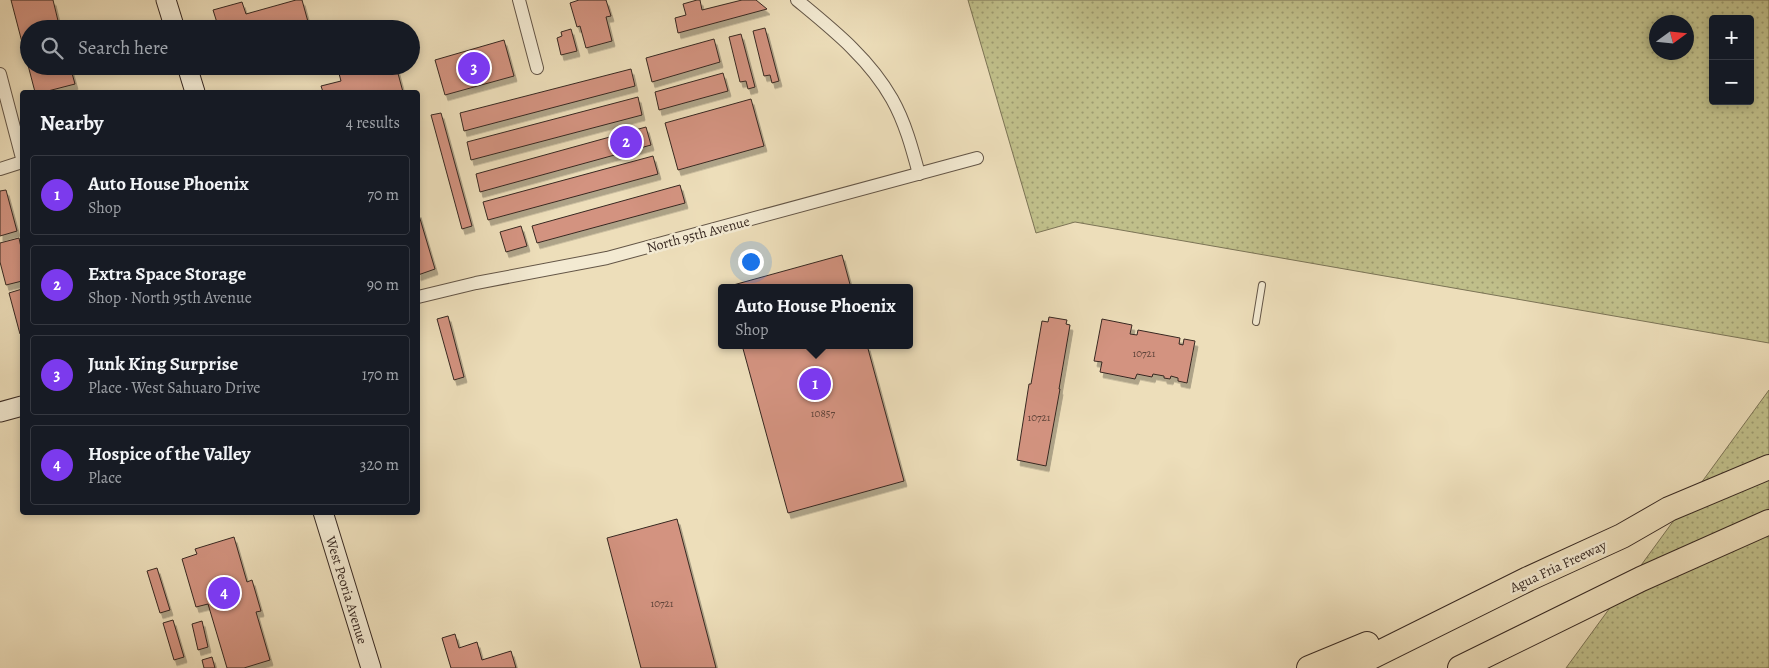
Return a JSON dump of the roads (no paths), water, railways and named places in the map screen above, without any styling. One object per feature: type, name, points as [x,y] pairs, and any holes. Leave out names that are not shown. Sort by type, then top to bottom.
[{"type":"highway","name":"Agua Fria Freeway","points":[[1349,668],[1528,579],[1622,536],[1669,509],[1769,467]]},
{"type":"highway","points":[[1309,668],[1367,644],[1444,608],[1616,523],[1669,509]]},
{"type":"highway","points":[[1460,668],[1690,556],[1769,522]]},
{"type":"highway","points":[[1492,668],[1648,594],[1690,556]]},
{"type":"main road","points":[[166,0],[172,20]]},
{"type":"main road","points":[[190,75],[194,90]]},
{"type":"main road","points":[[0,412],[20,407]]},
{"type":"main road","name":"West Peoria Avenue","points":[[324,515],[371,668]]},
{"type":"street","points":[[519,0],[537,68]]},
{"type":"street","points":[[797,0],[856,51],[892,98],[919,174]]},
{"type":"street","points":[[0,74],[20,150]]},
{"type":"street","name":"North 95th Avenue","points":[[420,297],[476,283],[607,258],[976,158]]},
{"type":"street","points":[[0,169],[20,163]]},
{"type":"lane","points":[[1256,322],[1262,284]]},
{"type":"place","name":"Junk King Surprise","points":[[474,68]]},
{"type":"place","name":"Extra Space Storage","points":[[626,142]]},
{"type":"place","name":"Auto House Phoenix","points":[[815,384]]},
{"type":"place","name":"Hospice of the Valley","points":[[224,593]]}]
